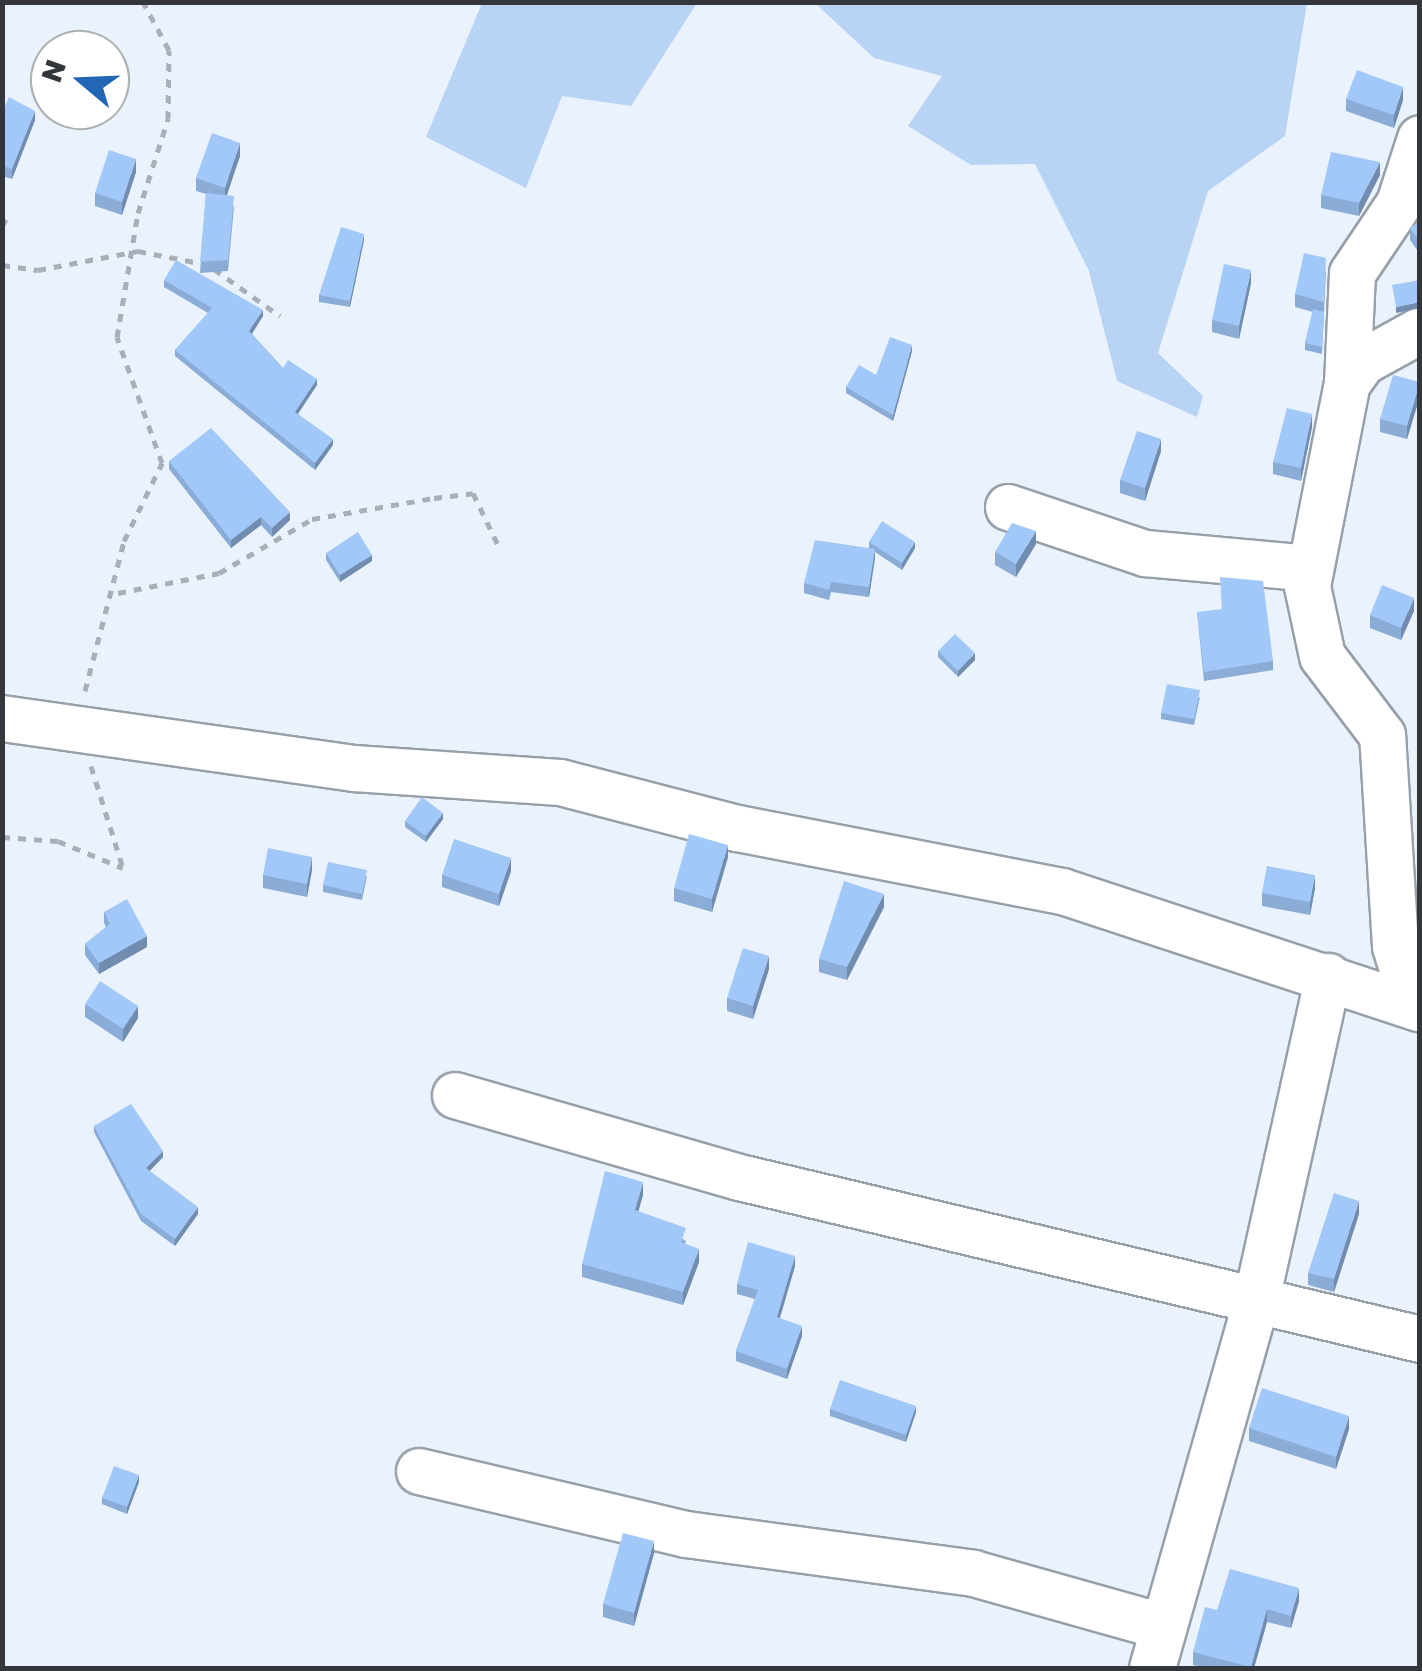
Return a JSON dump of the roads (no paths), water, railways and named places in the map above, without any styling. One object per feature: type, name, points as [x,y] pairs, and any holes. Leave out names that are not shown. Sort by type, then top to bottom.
[{"type":"street","points":[[1416,1007],[1395,946],[1382,735],[1314,640],[1310,568],[1347,383],[1352,273],[1399,203],[1420,138]]},
{"type":"street","points":[[1347,383],[1362,362],[1420,330]]},
{"type":"street","points":[[1008,507],[1145,553],[1310,568]]},
{"type":"street","points":[[2,718],[90,734],[354,768],[560,782],[737,828],[1062,891],[1416,1007]]},
{"type":"street","points":[[419,1472],[686,1534],[973,1573],[1157,1648],[1256,1300],[1328,976]]},
{"type":"street","points":[[455,1094],[740,1177],[1420,1339]]}]
